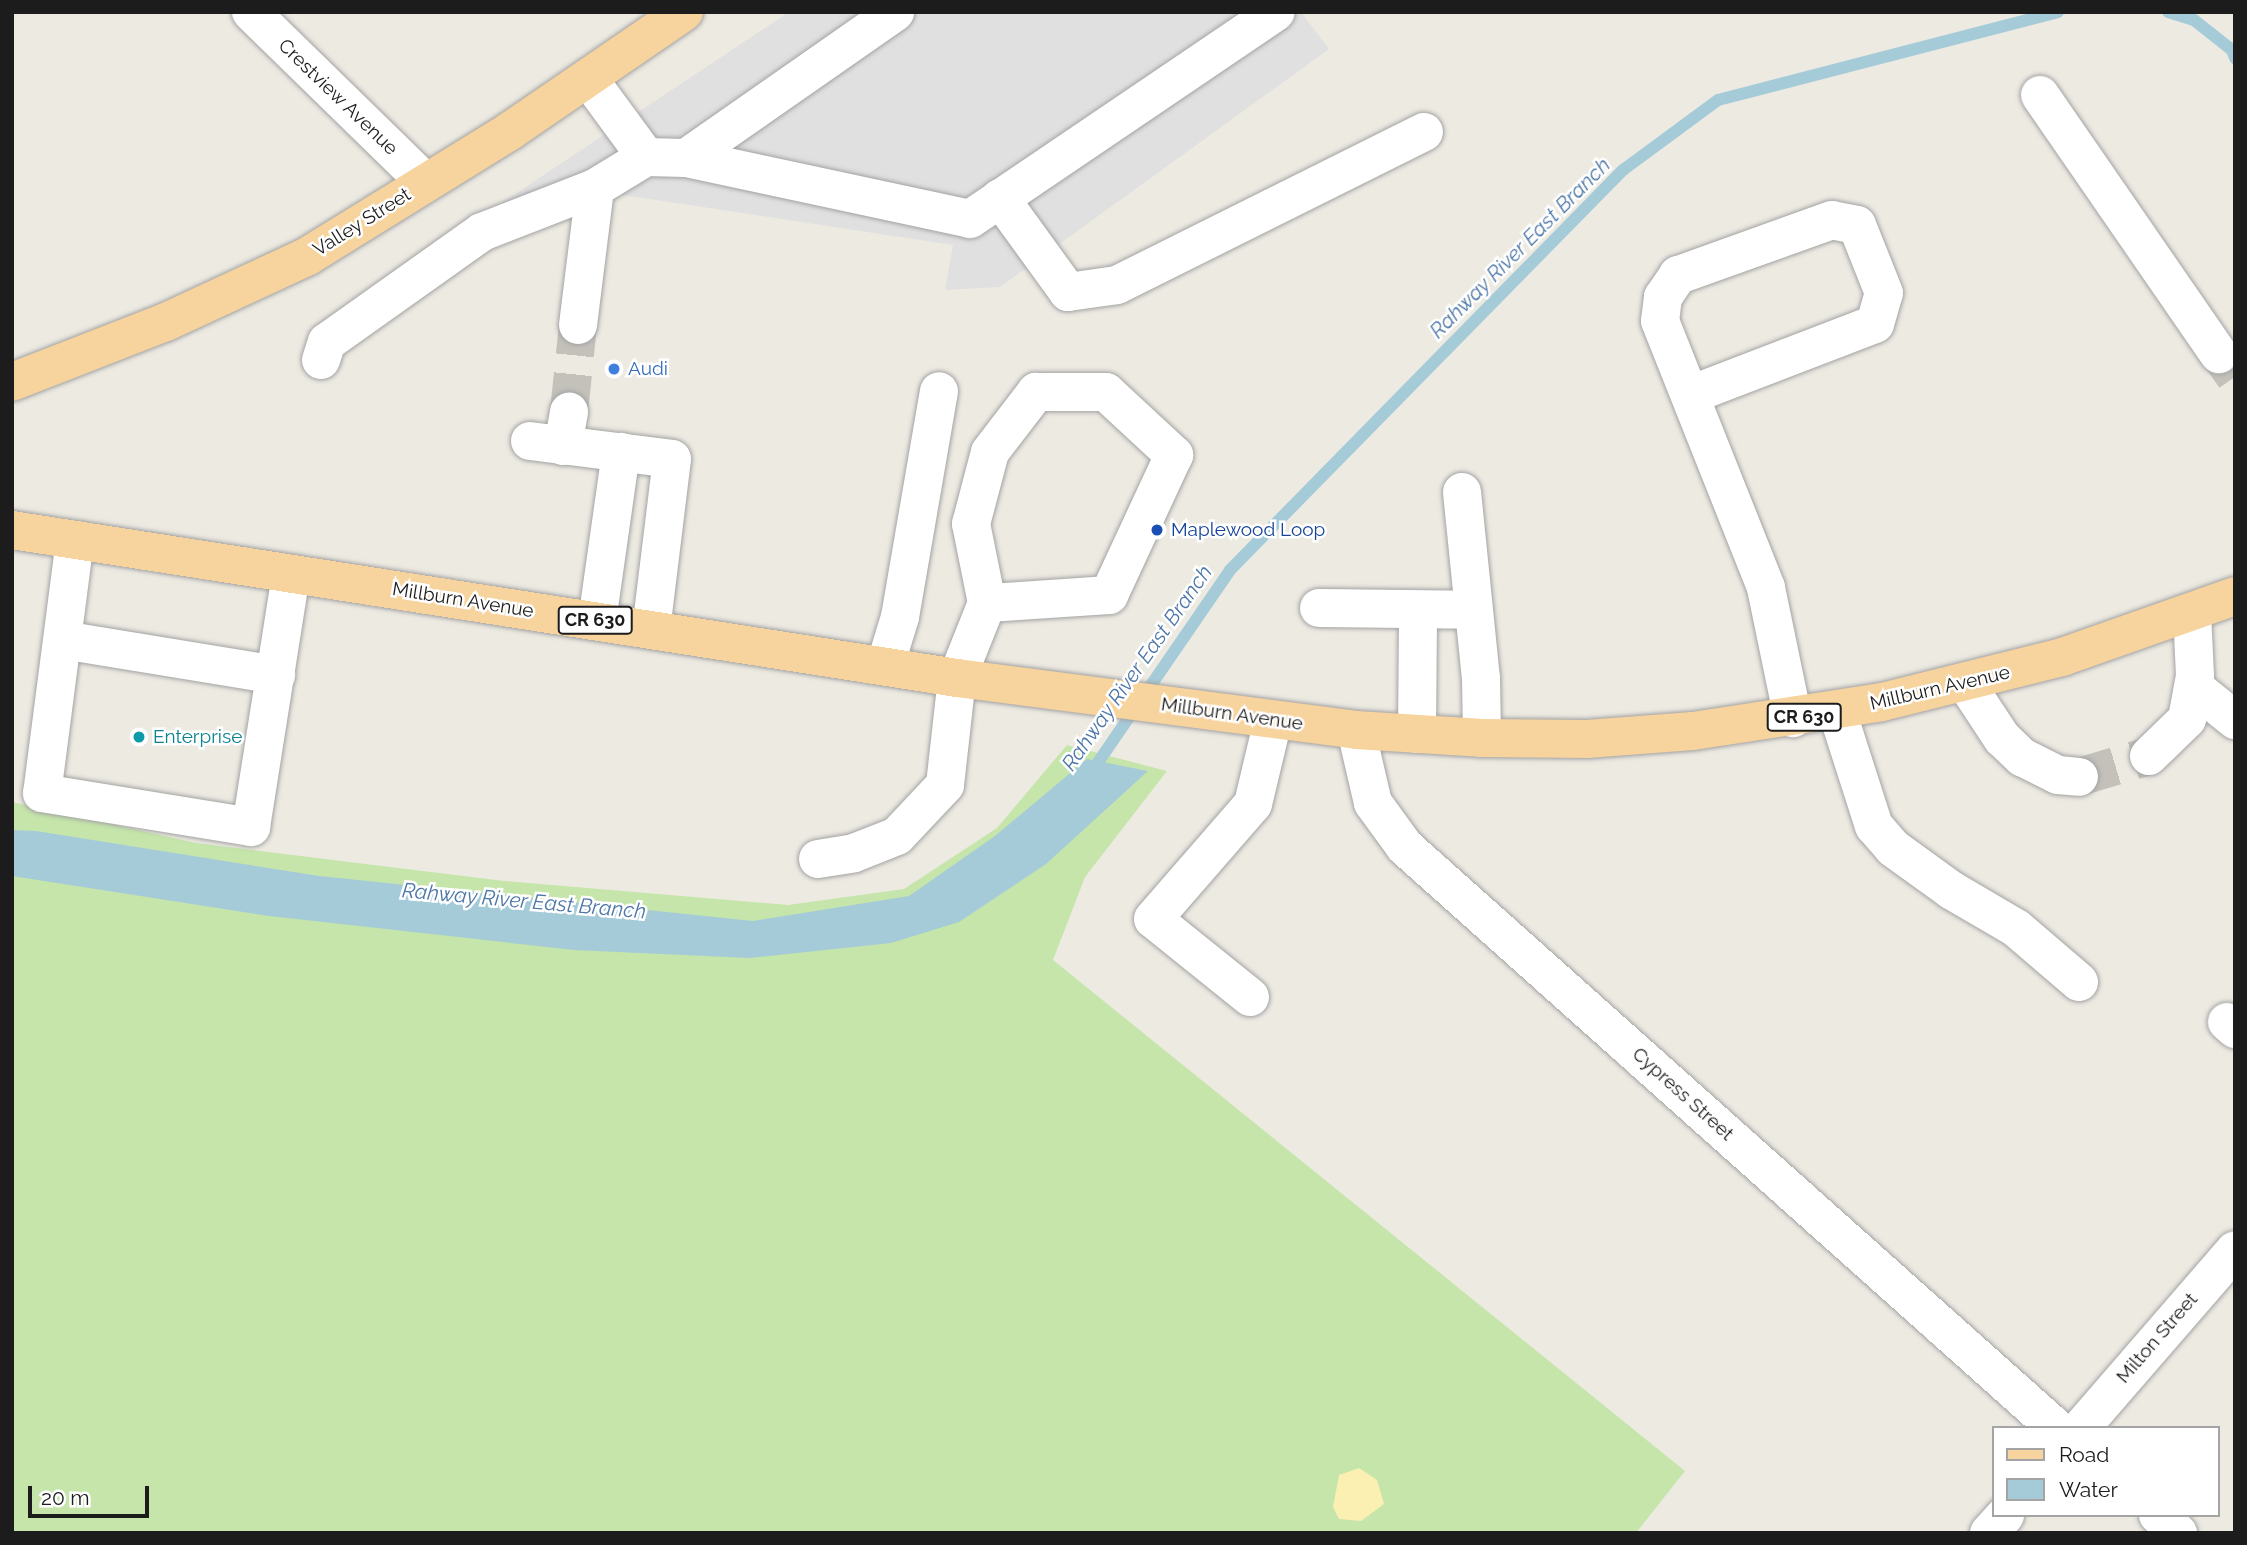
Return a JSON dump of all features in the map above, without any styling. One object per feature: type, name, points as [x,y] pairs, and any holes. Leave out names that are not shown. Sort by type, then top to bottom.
[{"type":"main road","name":"Valley Street","points":[[12,382],[166,322],[297,261],[588,78],[684,12]]},
{"type":"main road","points":[[12,505],[65,538]]},
{"type":"main road","name":"Millburn Avenue","points":[[12,530],[957,678],[1356,730],[1482,738],[1587,738],[1793,718],[1837,711],[1967,685],[2192,613],[2235,596]]},
{"type":"street","name":"Crestview Avenue","points":[[251,12],[425,182]]},
{"type":"street","points":[[686,158],[895,12]]},
{"type":"street","points":[[321,360],[327,342],[482,232],[595,188],[646,157],[686,158],[970,219],[1276,12]]},
{"type":"street","points":[[588,78],[646,157]]},
{"type":"street","points":[[2040,95],[2219,354]]},
{"type":"street","points":[[1000,198],[1068,292],[1117,285],[1424,132]]},
{"type":"street","points":[[578,325],[595,188]]},
{"type":"street","points":[[1690,395],[1875,324],[1884,293],[1857,225],[1832,220],[1678,275],[1663,296],[1660,320],[1766,588],[1793,718]]},
{"type":"street","points":[[885,666],[900,617],[939,391]]},
{"type":"street","points":[[818,859],[854,853],[897,835],[945,785],[957,678],[987,603],[971,524],[990,452],[1036,392],[1106,392],[1174,455],[1109,595],[987,603]]},
{"type":"street","points":[[554,433],[621,452],[672,459],[651,630]]},
{"type":"street","points":[[597,621],[621,452]]},
{"type":"street","points":[[1462,492],[1482,738]]},
{"type":"street","points":[[65,538],[63,640],[43,793],[225,823],[251,827],[291,574]]},
{"type":"street","points":[[1319,608],[1472,610]]},
{"type":"street","points":[[1416,734],[1418,610]]},
{"type":"street","points":[[2148,756],[2187,719],[2194,687],[2192,613]]},
{"type":"street","points":[[63,640],[276,675]]},
{"type":"street","points":[[1967,685],[2001,738],[2022,757],[2058,775],[2080,777]]},
{"type":"street","points":[[2194,687],[2235,720]]},
{"type":"street","points":[[1837,711],[1874,826],[1892,848],[2016,928],[2080,982]]},
{"type":"street","points":[[1250,997],[1153,919],[1253,804],[1273,720]]},
{"type":"street","name":"Cypress Street","points":[[1356,730],[1373,803],[1405,847],[2054,1426]]},
{"type":"street","name":"Milton Street","points":[[2083,1426],[2235,1250]]},
{"type":"street","points":[[1989,1533],[2003,1517]]},
{"type":"street","points":[[2160,1517],[2178,1533]]},
{"type":"green space","points":[[1067,745],[1167,771],[1085,877],[1053,960],[1685,1471],[1636,1533],[12,1533],[12,802],[196,843],[504,881],[788,905],[904,889],[997,828]]},
{"type":"sand","points":[[1359,1468],[1377,1480],[1384,1504],[1361,1521],[1339,1519],[1333,1507],[1339,1475]]},
{"type":"shaded area","points":[[789,12],[1301,12],[1329,49],[1000,287],[945,290],[953,245],[623,195],[504,244],[473,222]]},
{"type":"water","points":[[1087,759],[1148,771],[1046,864],[959,922],[891,943],[749,958],[574,950],[269,916],[12,876],[12,830],[36,831],[319,876],[753,921],[909,896],[995,836]]},
{"type":"waterway","name":"Rahway River East Branch","points":[[1090,774],[1230,570],[1623,170],[1718,100],[2058,12]]},
{"type":"waterway","name":"Rahway River East Branch","points":[[2168,12],[2194,20],[2232,50],[2235,58]]},
{"type":"tunnel","points":[[569,412],[578,325]]},
{"type":"tunnel","points":[[2219,354],[2235,377]]},
{"type":"tunnel","points":[[2079,777],[2149,756]]},
{"type":"place","name":"Audi","points":[[614,369]]},
{"type":"place","name":"Maplewood Loop","points":[[1157,530]]},
{"type":"place","name":"Enterprise","points":[[139,737]]}]
